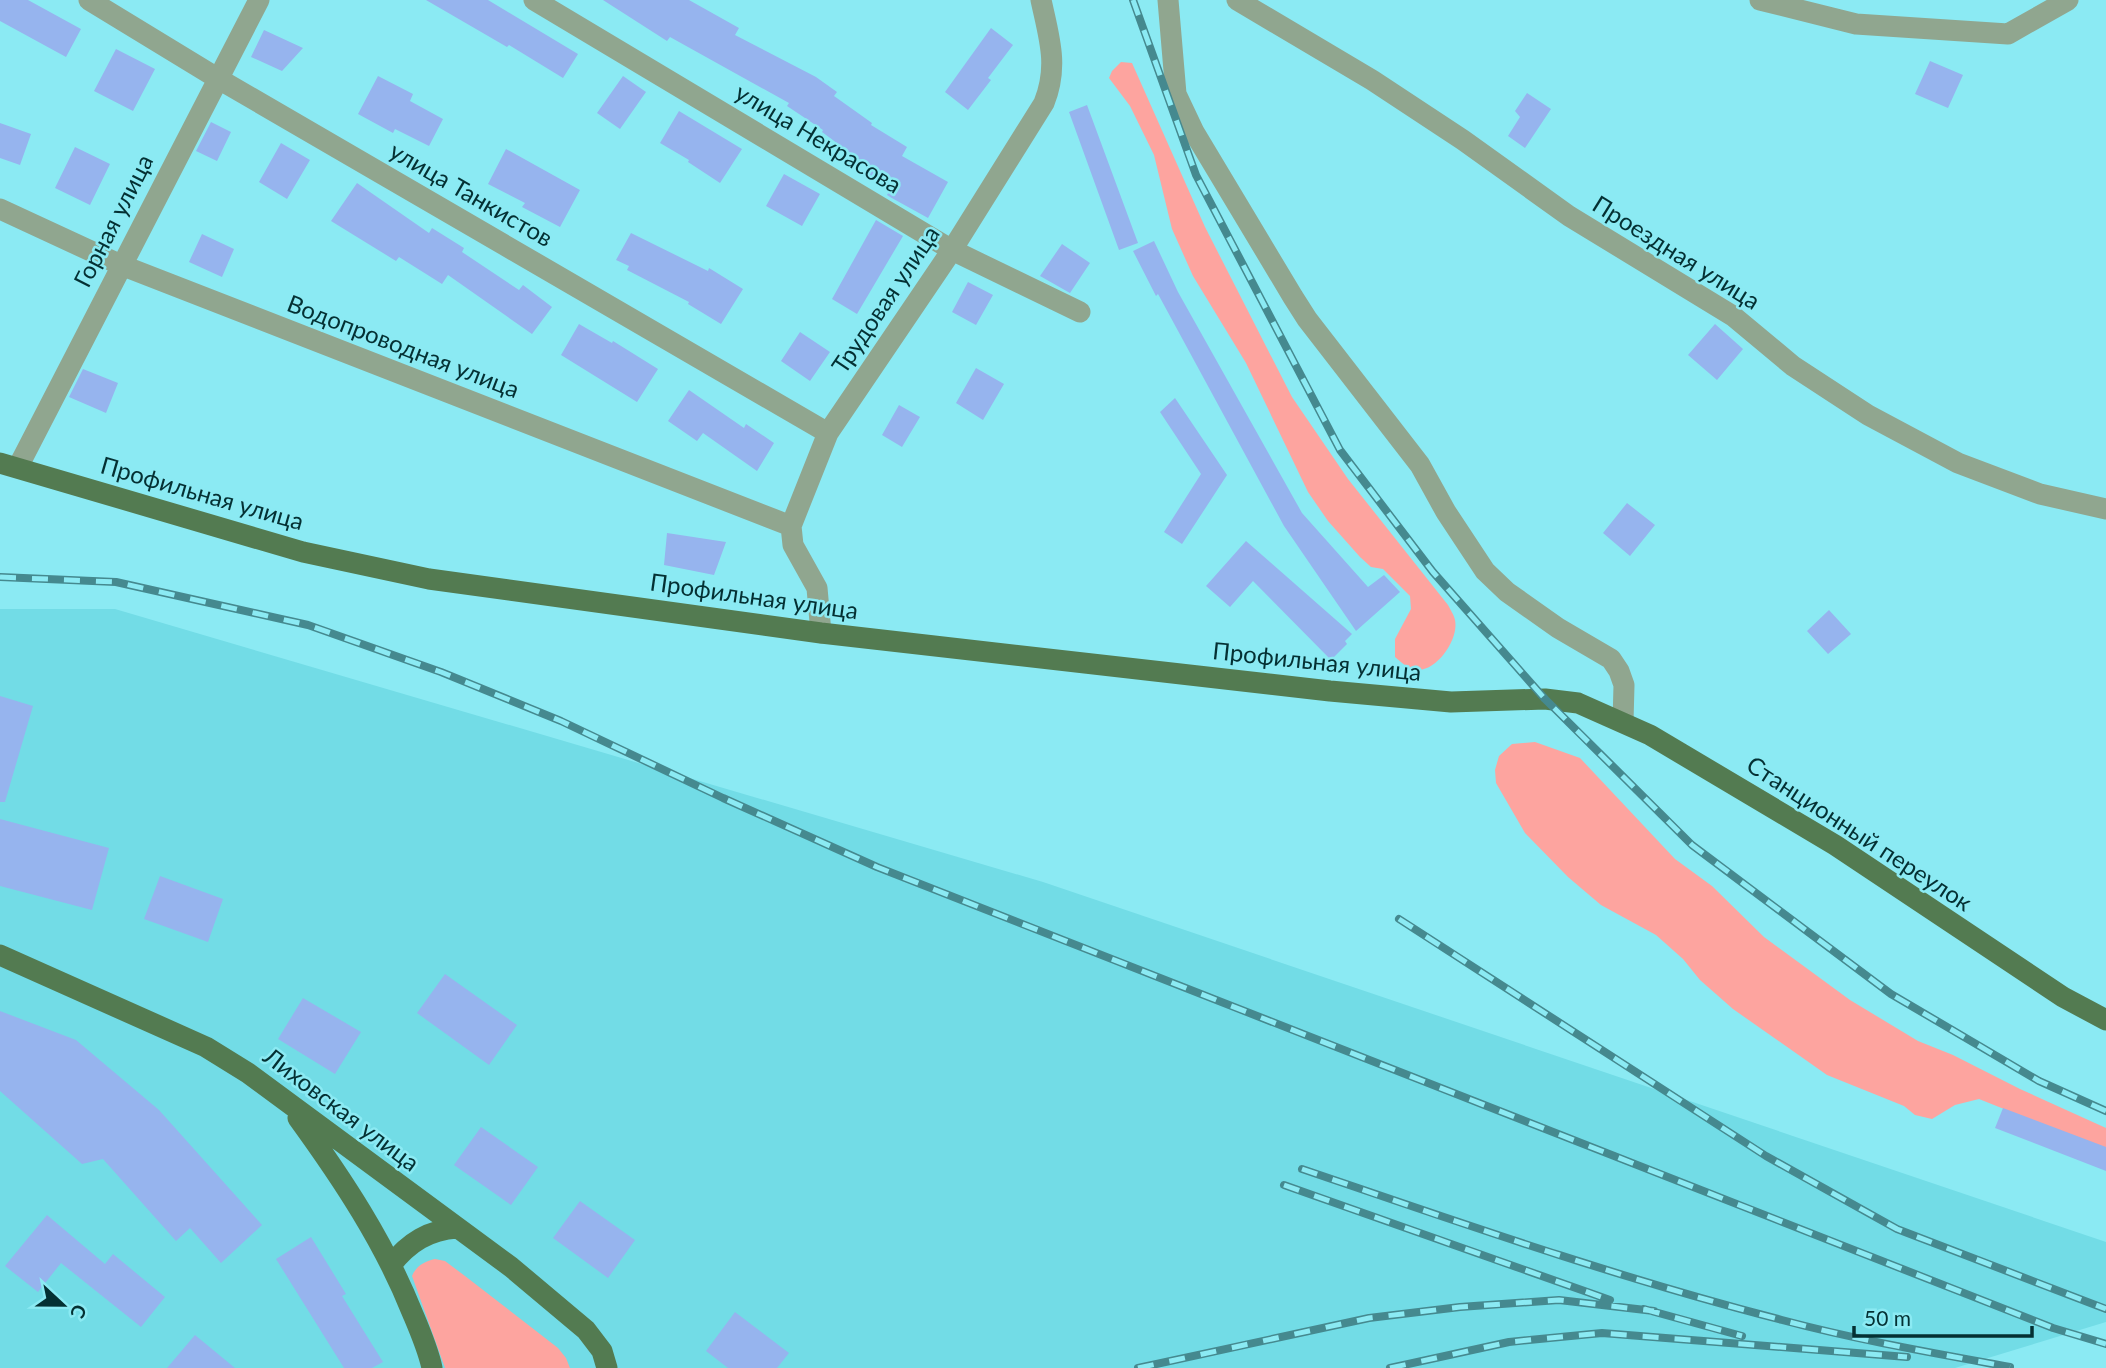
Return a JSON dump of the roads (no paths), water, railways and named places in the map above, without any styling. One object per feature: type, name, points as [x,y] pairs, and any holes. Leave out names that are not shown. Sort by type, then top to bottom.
[{"type":"main road","name":"Профильная улица","points":[[9,465],[303,552],[429,579],[821,634],[1451,702],[1545,699],[1578,703]]},
{"type":"main road","name":"Станционный переулок","points":[[1578,703],[1650,735],[1835,845],[2040,982],[2106,1020]]},
{"type":"main road","name":"Лиховская улица","points":[[0,955],[206,1046],[248,1073],[511,1267],[586,1330],[602,1350],[607,1368]]},
{"type":"main road","points":[[285,1100],[336,1171],[374,1232],[419,1329],[432,1368]]},
{"type":"main road","points":[[391,1265],[424,1235],[440,1229],[457,1228]]},
{"type":"street","name":"улица Танкистов","points":[[89,0],[828,433]]},
{"type":"street","name":"Горная улица","points":[[9,465],[121,265],[258,0]]},
{"type":"street","name":"улица Некрасова","points":[[534,0],[565,7],[952,250],[1080,312]]},
{"type":"street","name":"Трудовая улица","points":[[791,526],[828,433],[952,250],[1044,103],[1051,85],[1053,65],[1041,0]]},
{"type":"street","points":[[1168,0],[1176,94],[1195,132],[1293,297],[1420,465],[1446,512],[1485,571],[1507,592],[1558,628],[1611,659],[1624,685],[1623,722]]},
{"type":"street","name":"Проездная улица","points":[[1237,0],[1372,80],[1463,140],[1569,216],[1733,316],[1793,366],[1868,415],[1958,463],[2040,494],[2106,509]]},
{"type":"street","points":[[1760,0],[1856,24],[2008,34],[2068,0]]},
{"type":"street","name":"Водопроводная улица","points":[[0,209],[121,265],[791,526]]},
{"type":"street","points":[[791,526],[793,545],[817,588],[821,634]]},
{"type":"railway","points":[[1133,0],[1196,175],[1340,450],[1433,572],[1545,699],[1692,845],[1891,994],[2039,1081],[2106,1111]]},
{"type":"railway","points":[[0,577],[116,582],[308,625],[441,672],[561,721],[877,867],[2053,1328],[2106,1344]]},
{"type":"railway","points":[[1399,919],[1766,1156],[1897,1229],[2106,1309]]},
{"type":"railway","points":[[1302,1169],[1540,1249],[1721,1304],[1838,1334],[2010,1367]]},
{"type":"railway","points":[[1284,1185],[1610,1300]]},
{"type":"railway","points":[[1138,1368],[1369,1318],[1460,1307],[1559,1300],[1654,1311]]},
{"type":"railway","points":[[1644,1309],[1742,1336]]},
{"type":"railway","points":[[1390,1368],[1509,1342],[1602,1333],[1907,1357]]}]
